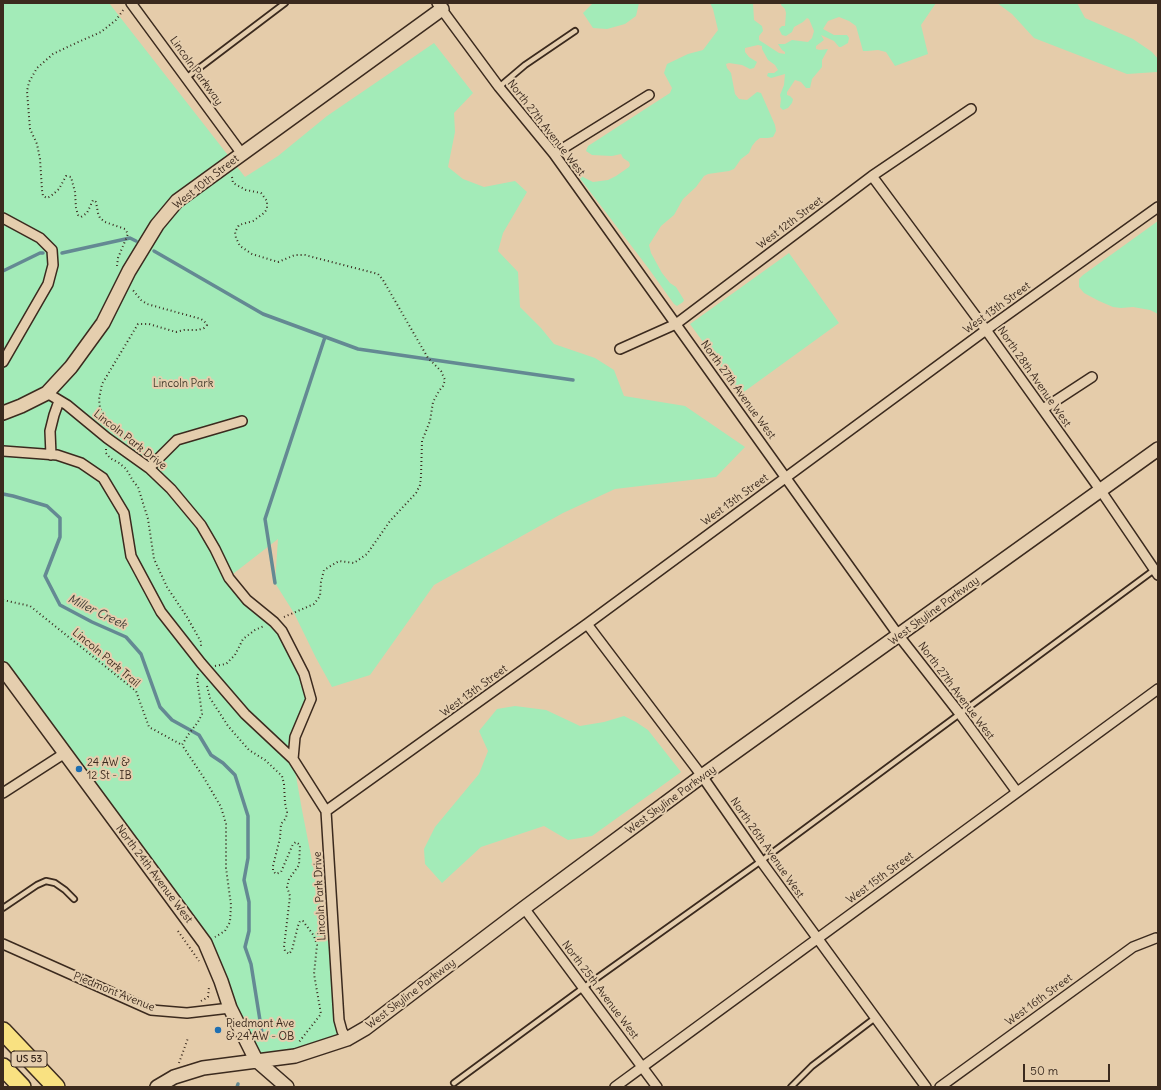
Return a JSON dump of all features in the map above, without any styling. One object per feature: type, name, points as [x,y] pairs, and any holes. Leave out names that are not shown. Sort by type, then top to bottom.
[{"type":"highway","name":"US 53","points":[[3,1031],[56,1087]]},
{"type":"highway","name":"US 53","points":[[3,1067],[22,1087]]},
{"type":"street","name":"Lincoln Parkway","points":[[131,3],[242,154]]},
{"type":"street","name":"North 27th Avenue West","points":[[440,6],[499,87],[554,154],[899,636],[960,714],[1017,792]]},
{"type":"street","name":"West 10th Street","points":[[3,413],[47,393],[71,367],[103,323],[129,272],[157,225],[178,201],[440,6]]},
{"type":"street","points":[[554,154],[649,96]]},
{"type":"street","name":"West 12th Street","points":[[620,349],[676,324],[872,176],[971,109]]},
{"type":"street","name":"North 28th Avenue West","points":[[872,176],[1043,409],[1156,572]]},
{"type":"street","name":"West 13th Street","points":[[326,811],[587,624],[986,330],[1158,208]]},
{"type":"street","points":[[3,218],[40,238],[52,250],[53,265],[48,284],[3,362]]},
{"type":"street","points":[[1043,409],[1092,377]]},
{"type":"street","name":"Lincoln Park Drive","points":[[47,393],[67,406],[107,438],[149,468],[171,489],[201,525],[229,578],[247,600],[274,622],[282,631],[304,674],[311,699],[295,737],[293,759]]},
{"type":"street","points":[[51,455],[50,431],[59,401]]},
{"type":"street","points":[[149,468],[176,440],[242,421]]},
{"type":"street","name":"West Skyline Parkway","points":[[157,1087],[174,1077],[203,1068],[295,1056],[347,1039],[366,1028],[702,776],[1158,449]]},
{"type":"street","name":"Lincoln Park Drive","points":[[3,451],[58,455],[81,463],[103,478],[124,514],[131,556],[161,612],[201,663],[245,714],[293,759],[326,811],[339,1020],[342,1031],[347,1039]]},
{"type":"street","name":"North 26th Avenue West","points":[[587,624],[702,776],[761,861],[926,1087]]},
{"type":"street","name":"North 24th Avenue West","points":[[7,676],[205,943],[221,981],[230,1008],[256,1060],[286,1087]]},
{"type":"street","name":"West 15th Street","points":[[615,1087],[1158,688]]},
{"type":"street","points":[[3,793],[65,753]]},
{"type":"street","name":"North 25th Avenue West","points":[[524,908],[657,1087]]},
{"type":"street","name":"West 16th Street","points":[[940,1087],[1133,947],[1157,937]]},
{"type":"street","name":"Piedmont Avenue","points":[[3,944],[151,1010],[186,1013],[230,1008]]},
{"type":"lane","points":[[186,78],[285,3]]},
{"type":"lane","points":[[499,87],[525,65],[575,31]]},
{"type":"lane","points":[[454,1083],[1156,572]]},
{"type":"lane","points":[[3,908],[37,885],[46,882],[55,883],[74,899]]},
{"type":"lane","points":[[791,1087],[812,1066],[875,1018]]},
{"type":"path","points":[[205,943],[225,931],[230,922],[231,905],[226,868],[226,824],[221,807],[182,745],[202,714],[197,678],[199,665],[201,663],[214,666],[226,664],[235,655],[243,639],[255,630],[314,604],[320,596],[324,570],[339,562],[354,563],[367,554],[390,521],[416,493],[420,485],[422,441],[430,421],[434,402],[445,380],[440,370],[428,359],[383,280],[378,274],[305,254],[295,255],[278,262],[252,254],[240,246],[236,238],[236,232],[239,224],[253,221],[264,213],[267,209],[267,201],[261,192],[246,190],[233,182],[231,174]]},
{"type":"path","name":"Lincoln Park Trail","points":[[3,600],[30,606],[136,691],[149,727],[182,745]]},
{"type":"path","points":[[178,931],[200,964]]},
{"type":"path","points":[[197,1003],[208,997],[210,988],[208,983]]},
{"type":"path","points":[[174,1077],[188,1038]]},
{"type":"green space","name":"Lincoln Park","points":[[3,3],[109,3],[245,177],[278,156],[327,116],[434,43],[473,93],[454,113],[455,132],[448,167],[463,179],[484,187],[515,181],[527,192],[503,233],[498,251],[518,272],[520,307],[541,328],[554,344],[595,358],[614,370],[624,396],[685,406],[745,447],[716,477],[615,489],[563,513],[434,585],[370,675],[332,687],[294,613],[275,583],[278,539],[229,577],[274,622],[311,699],[295,737],[293,759],[347,1039],[256,1060],[205,943],[3,669]]},
{"type":"green space","points":[[593,3],[639,3],[636,16],[625,24],[607,29],[593,28],[583,13]]},
{"type":"green space","points":[[710,3],[753,3],[754,20],[762,26],[763,31],[759,36],[759,40],[779,53],[785,54],[778,44],[785,44],[792,40],[808,42],[812,38],[814,31],[809,19],[807,18],[794,27],[792,32],[786,36],[782,35],[779,29],[782,26],[785,26],[786,13],[781,3],[936,3],[921,25],[928,54],[895,66],[886,52],[878,50],[863,51],[856,26],[849,21],[839,17],[828,21],[823,29],[834,35],[847,35],[849,38],[848,43],[839,47],[834,41],[821,35],[824,40],[816,46],[816,49],[828,49],[822,60],[822,67],[812,79],[810,88],[806,88],[801,82],[795,80],[787,92],[787,95],[793,99],[792,103],[788,108],[783,110],[780,107],[780,95],[784,85],[785,74],[771,78],[767,76],[768,73],[774,73],[778,70],[775,65],[768,60],[762,46],[758,45],[745,48],[745,52],[749,57],[757,62],[754,68],[750,69],[742,65],[726,64],[731,73],[735,94],[739,99],[747,100],[757,92],[761,93],[775,125],[776,131],[773,137],[760,138],[756,141],[749,153],[741,159],[734,169],[704,176],[696,187],[683,199],[674,215],[661,226],[649,245],[651,253],[662,273],[670,283],[676,287],[684,300],[677,306],[569,164],[569,160],[583,177],[593,182],[608,180],[629,167],[629,162],[623,158],[621,154],[612,156],[592,155],[586,151],[588,146],[670,93],[672,88],[664,73],[667,64],[688,54],[703,50],[718,30]]},
{"type":"green space","points":[[997,3],[1077,3],[1085,18],[1133,39],[1152,52],[1158,59],[1157,72],[1127,74],[1034,38],[1012,14]]},
{"type":"green space","points":[[1158,221],[1158,314],[1150,310],[1133,307],[1113,307],[1084,293],[1079,287],[1079,279],[1083,275]]},
{"type":"green space","points":[[789,253],[839,323],[741,394],[690,324]]},
{"type":"green space","points":[[515,706],[546,710],[580,726],[604,722],[624,716],[648,730],[681,772],[592,836],[568,840],[544,826],[481,847],[442,883],[425,864],[424,849],[435,827],[479,774],[488,751],[479,731],[497,709]]},
{"type":"waterway","points":[[62,253],[130,238],[136,241]]},
{"type":"waterway","points":[[154,251],[263,314],[358,349],[573,380]]},
{"type":"waterway","points":[[3,271],[40,253],[43,253]]},
{"type":"waterway","points":[[275,583],[265,519],[325,337]]},
{"type":"waterway","name":"Miller Creek","points":[[3,494],[47,506],[60,518],[60,537],[45,576],[60,605],[92,622],[126,637],[141,654],[160,707],[172,720],[199,735],[211,755],[223,763],[235,775],[248,816],[248,858],[244,880],[249,902],[249,931],[245,947],[251,964],[262,1033]]},
{"type":"place","name":"24 AW & 12 St - IB","points":[[79,769]]},
{"type":"place","name":"Piedmont Ave & 24 AW - OB","points":[[218,1030]]}]
